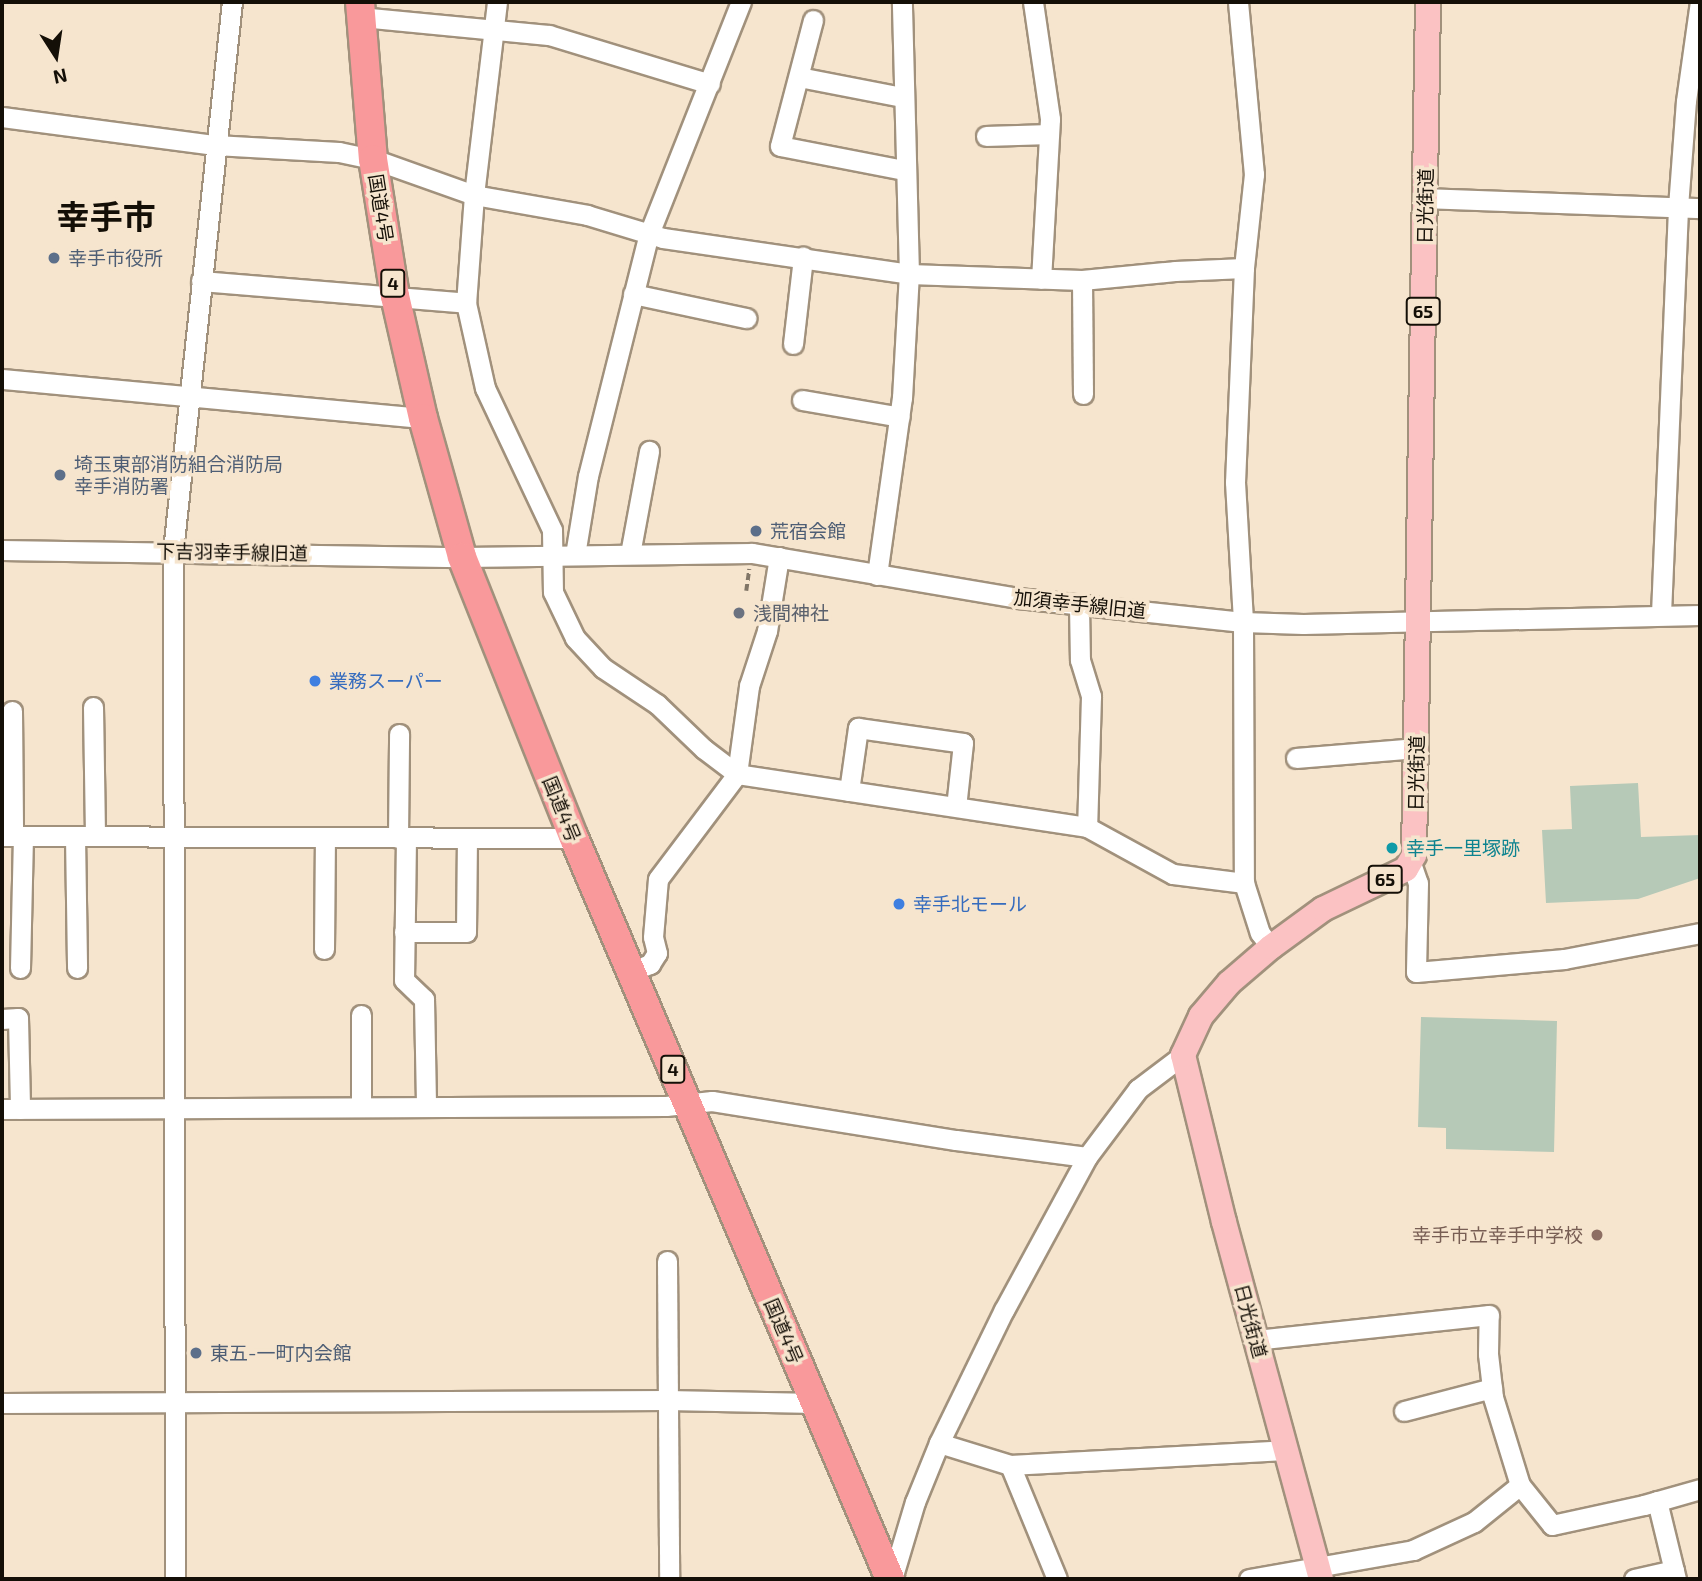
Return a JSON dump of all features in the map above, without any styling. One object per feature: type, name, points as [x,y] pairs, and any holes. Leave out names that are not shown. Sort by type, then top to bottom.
[{"type":"highway","name":"国道4号","points":[[361,9],[373,159],[396,296],[423,418],[462,557],[574,838],[891,1579]]},
{"type":"main road","name":"日光街道","points":[[1411,863],[1415,855],[1418,748],[1416,620],[1428,2]]},
{"type":"main road","name":"65","points":[[1183,1055],[1201,1016],[1229,983],[1271,947],[1322,909],[1406,869],[1411,863]]},
{"type":"main road","name":"日光街道","points":[[1183,1055],[1319,1573]]},
{"type":"street","points":[[175,1579],[173,551],[232,2]]},
{"type":"street","points":[[497,2],[474,195],[466,303],[485,388],[552,530],[553,592],[575,638],[603,668],[657,704],[704,749],[737,774],[1087,827],[1174,874],[1244,883]]},
{"type":"street","points":[[575,555],[583,498],[649,234],[741,2]]},
{"type":"street","points":[[877,575],[900,417],[909,274],[902,96],[902,2]]},
{"type":"street","points":[[1033,2],[1050,119],[1041,279]]},
{"type":"street","points":[[1238,2],[1254,174],[1244,268],[1235,482],[1243,622],[1244,883],[1260,933],[1271,947]]},
{"type":"street","points":[[1661,614],[1678,207],[1686,102],[1700,2]]},
{"type":"street","points":[[361,9],[549,35],[710,84]]},
{"type":"street","points":[[813,20],[780,145],[904,170]]},
{"type":"street","points":[[799,77],[902,96]]},
{"type":"street","points":[[2,117],[215,145],[339,152],[373,159],[474,195],[587,215],[649,234],[909,274],[1082,280],[1244,268]]},
{"type":"street","points":[[986,136],[1049,134]]},
{"type":"street","points":[[1425,198],[1700,208]]},
{"type":"street","points":[[793,344],[803,257]]},
{"type":"street","points":[[1082,280],[1083,394]]},
{"type":"street","points":[[201,281],[466,303]]},
{"type":"street","points":[[633,294],[746,318]]},
{"type":"street","points":[[2,379],[423,418]]},
{"type":"street","points":[[802,400],[900,417]]},
{"type":"street","points":[[630,554],[649,451]]},
{"type":"street","name":"下吉羽幸手線旧道","points":[[2,550],[462,557]]},
{"type":"street","name":"加須幸手線旧道","points":[[462,557],[752,553],[1079,605],[1243,622],[1303,624],[1700,615]]},
{"type":"street","points":[[631,972],[650,964],[657,953],[653,937],[658,879],[737,774],[748,686],[767,631],[779,557]]},
{"type":"street","points":[[1079,605],[1080,660],[1091,696],[1087,827]]},
{"type":"street","points":[[93,708],[95,836]]},
{"type":"street","points":[[12,711],[13,836],[20,968]]},
{"type":"street","points":[[849,791],[858,728],[937,739],[963,743],[956,807]]},
{"type":"street","points":[[399,734],[404,980],[424,999],[426,1107]]},
{"type":"street","points":[[1296,758],[1418,748]]},
{"type":"street","points":[[13,836],[574,838]]},
{"type":"street","points":[[75,836],[77,968]]},
{"type":"street","points":[[324,949],[325,838]]},
{"type":"street","points":[[404,932],[466,932],[467,838]]},
{"type":"street","points":[[1411,863],[1418,883],[1416,972],[1564,959],[1700,933]]},
{"type":"street","points":[[361,1107],[362,1016]]},
{"type":"street","points":[[2,1019],[19,1018],[11,1109],[666,1106],[712,1101],[956,1140],[1087,1157]]},
{"type":"street","points":[[891,1579],[915,1502],[939,1443],[1004,1310],[1087,1157],[1138,1089],[1183,1055]]},
{"type":"street","points":[[667,1261],[668,1579]]},
{"type":"street","points":[[1256,1340],[1489,1315],[1488,1354],[1492,1388],[1520,1485],[1552,1525],[1657,1502],[1700,1489]]},
{"type":"street","points":[[1404,1411],[1492,1388]]},
{"type":"street","points":[[2,1403],[174,1400],[815,1404]]},
{"type":"street","points":[[939,1443],[1010,1465],[1285,1450]]},
{"type":"street","points":[[1010,1465],[1057,1579]]},
{"type":"street","points":[[1249,1579],[1319,1573],[1413,1550],[1474,1522],[1520,1485]]},
{"type":"street","points":[[1634,1579],[1675,1575],[1657,1502]]},
{"type":"green space","points":[[1638,783],[1641,837],[1700,835],[1700,878],[1638,899],[1546,903],[1542,830],[1572,829],[1570,786]]},
{"type":"green space","points":[[1421,1017],[1557,1021],[1554,1152],[1446,1149],[1446,1128],[1418,1127]]},
{"type":"place","name":"幸手市役所","points":[[54,258]]},
{"type":"place","name":"埼玉東部消防組合消防局 幸手消防署","points":[[60,475]]},
{"type":"place","name":"荒宿会館","points":[[756,531]]},
{"type":"place","name":"浅間神社","points":[[739,613]]},
{"type":"place","name":"業務スーパー","points":[[315,681]]},
{"type":"place","name":"幸手一里塚跡","points":[[1392,848]]},
{"type":"place","name":"幸手北モール","points":[[899,904]]},
{"type":"place","name":"幸手市立幸手中学校","points":[[1597,1235]]},
{"type":"place","name":"東五-一町内会館","points":[[196,1353]]},
{"type":"district","name":"幸手市","points":[[106,217]]}]
